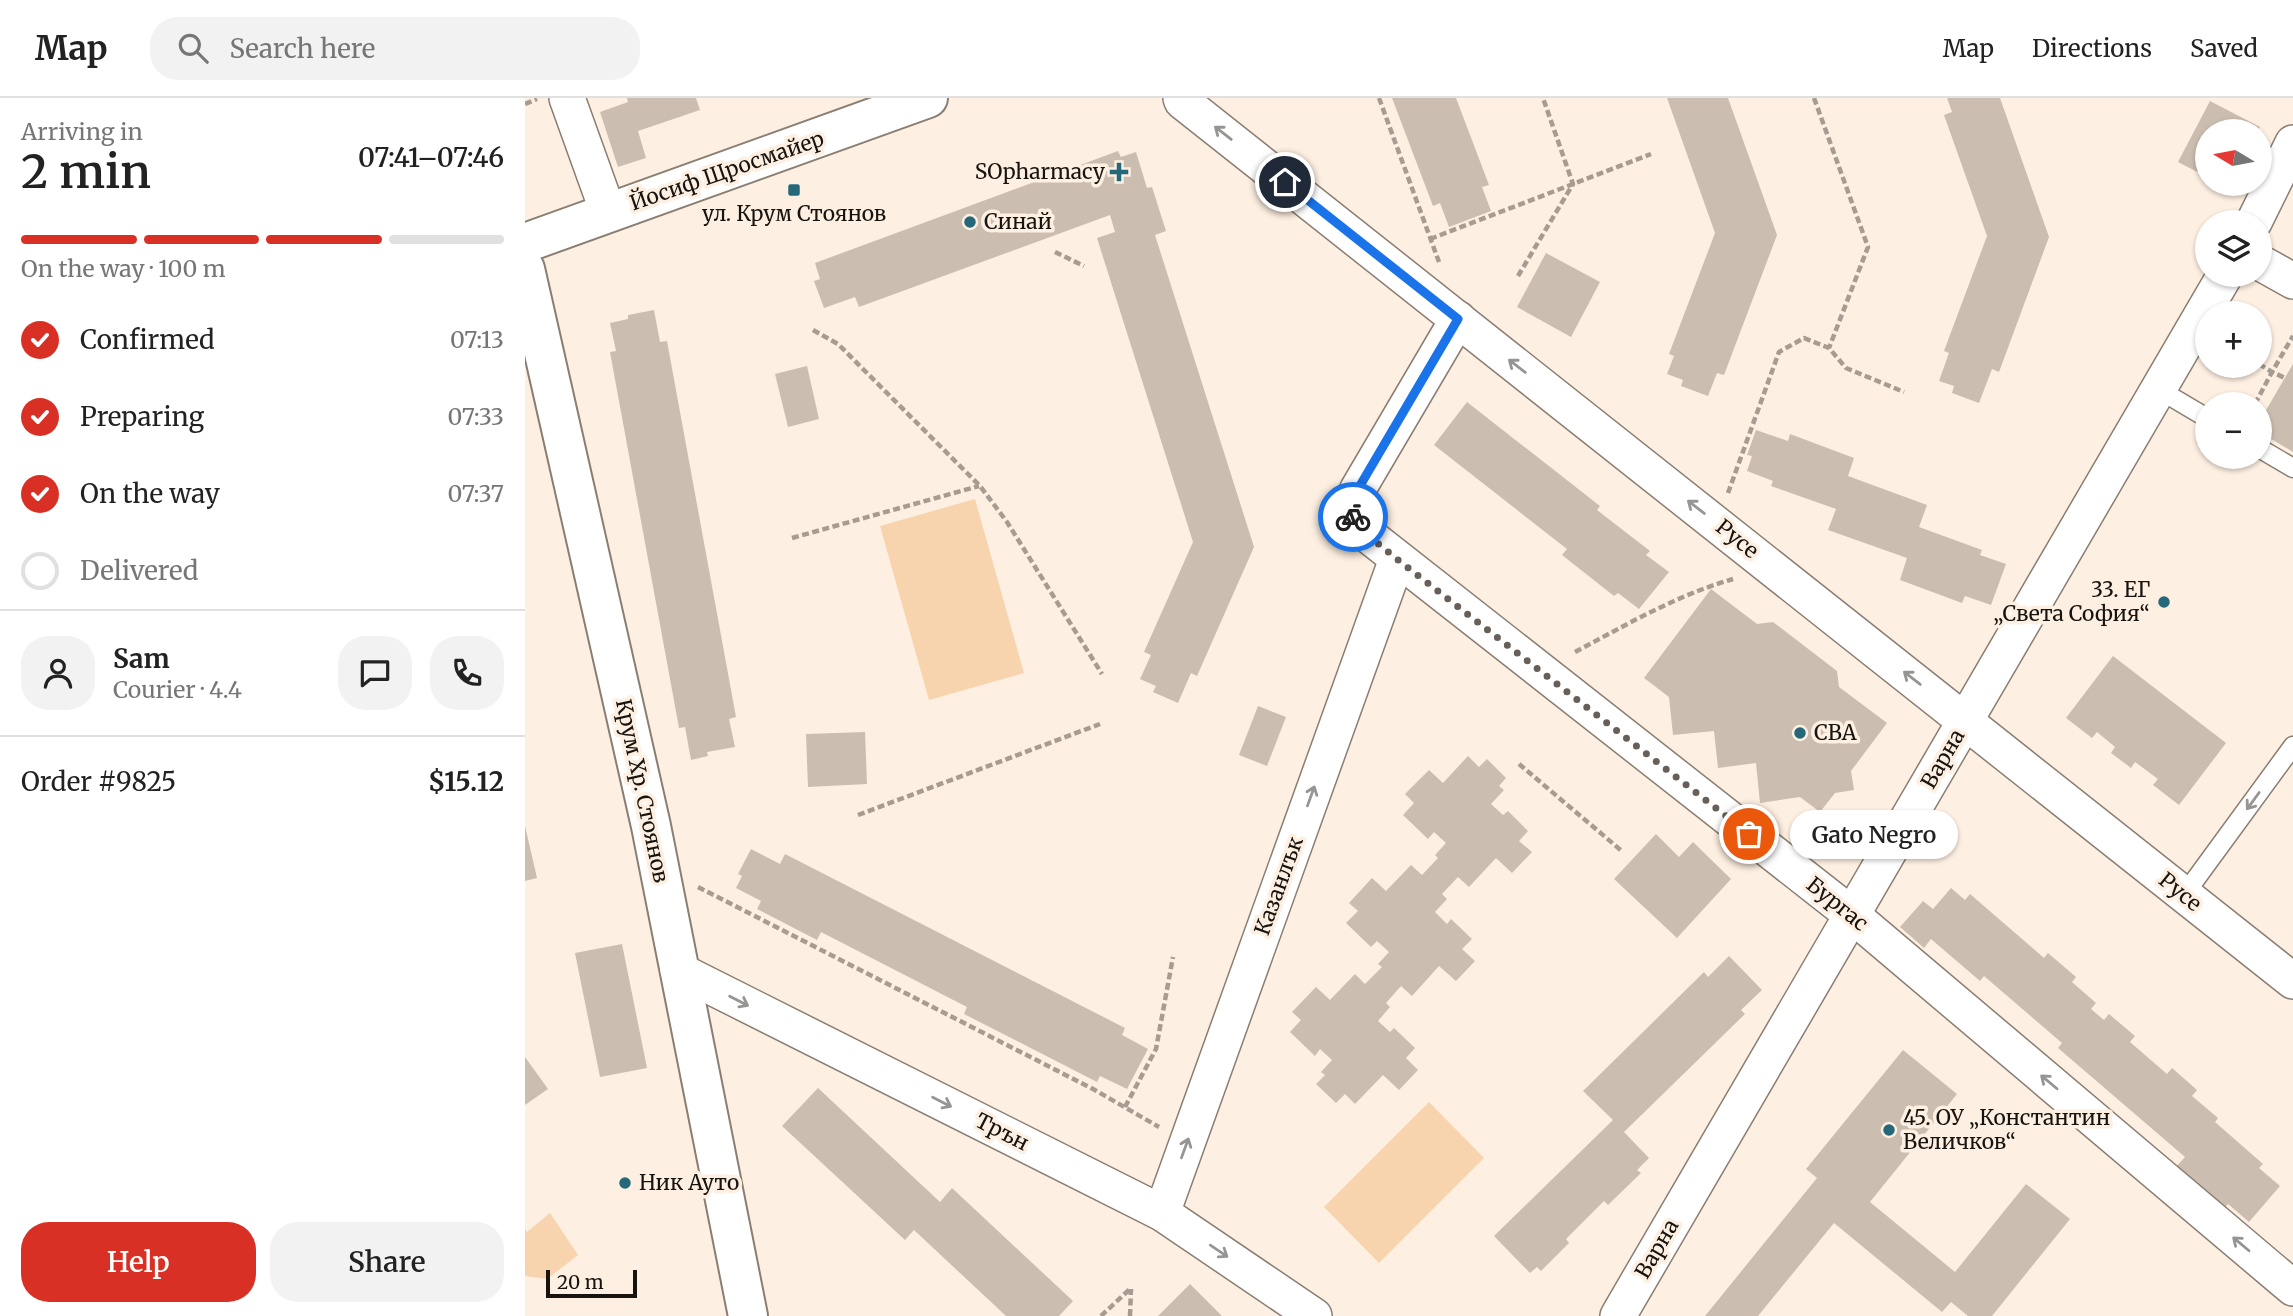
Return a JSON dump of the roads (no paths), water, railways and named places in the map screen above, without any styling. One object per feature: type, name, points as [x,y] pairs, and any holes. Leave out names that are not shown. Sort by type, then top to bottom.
[{"type":"street","points":[[567,98],[608,212]]},
{"type":"street","name":"Йосиф Щросмайер","points":[[525,243],[729,172],[877,107],[929,98]]},
{"type":"street","name":"Русе","points":[[1181,98],[2293,981]]},
{"type":"street","points":[[2261,210],[2293,143]]},
{"type":"street","name":"Крум Хр. Стоянов","points":[[525,268],[658,866],[748,1316]]},
{"type":"street","points":[[2272,269],[2293,281]]},
{"type":"street","name":"Варна","points":[[1618,1316],[2218,287]]},
{"type":"street","name":"Бургас","points":[[1458,319],[1352,502],[1353,516],[1359,528],[1852,915],[2293,1289]]},
{"type":"street","name":"Казанлък","points":[[1162,1213],[1397,559]]},
{"type":"street","name":"Трън","points":[[678,970],[1162,1213],[1314,1316]]},
{"type":"lane","points":[[2158,389],[2195,411]]},
{"type":"lane","points":[[2272,456],[2293,468]]},
{"type":"lane","points":[[2184,895],[2293,746]]},
{"type":"place","name":"SOpharmacy","points":[[1119,172]]},
{"type":"place","name":"ул. Крум Стоянов","points":[[794,190]]},
{"type":"place","name":"Синай","points":[[970,222]]},
{"type":"place","name":"33. ЕГ „Света София“","points":[[2164,602]]},
{"type":"place","name":"CBA","points":[[1800,733]]},
{"type":"place","name":"Gato Negro","points":[[1749,834]]},
{"type":"place","name":"45. ОУ „Константин Величков“","points":[[1889,1130]]},
{"type":"place","name":"Ник Ауто","points":[[625,1183]]}]
